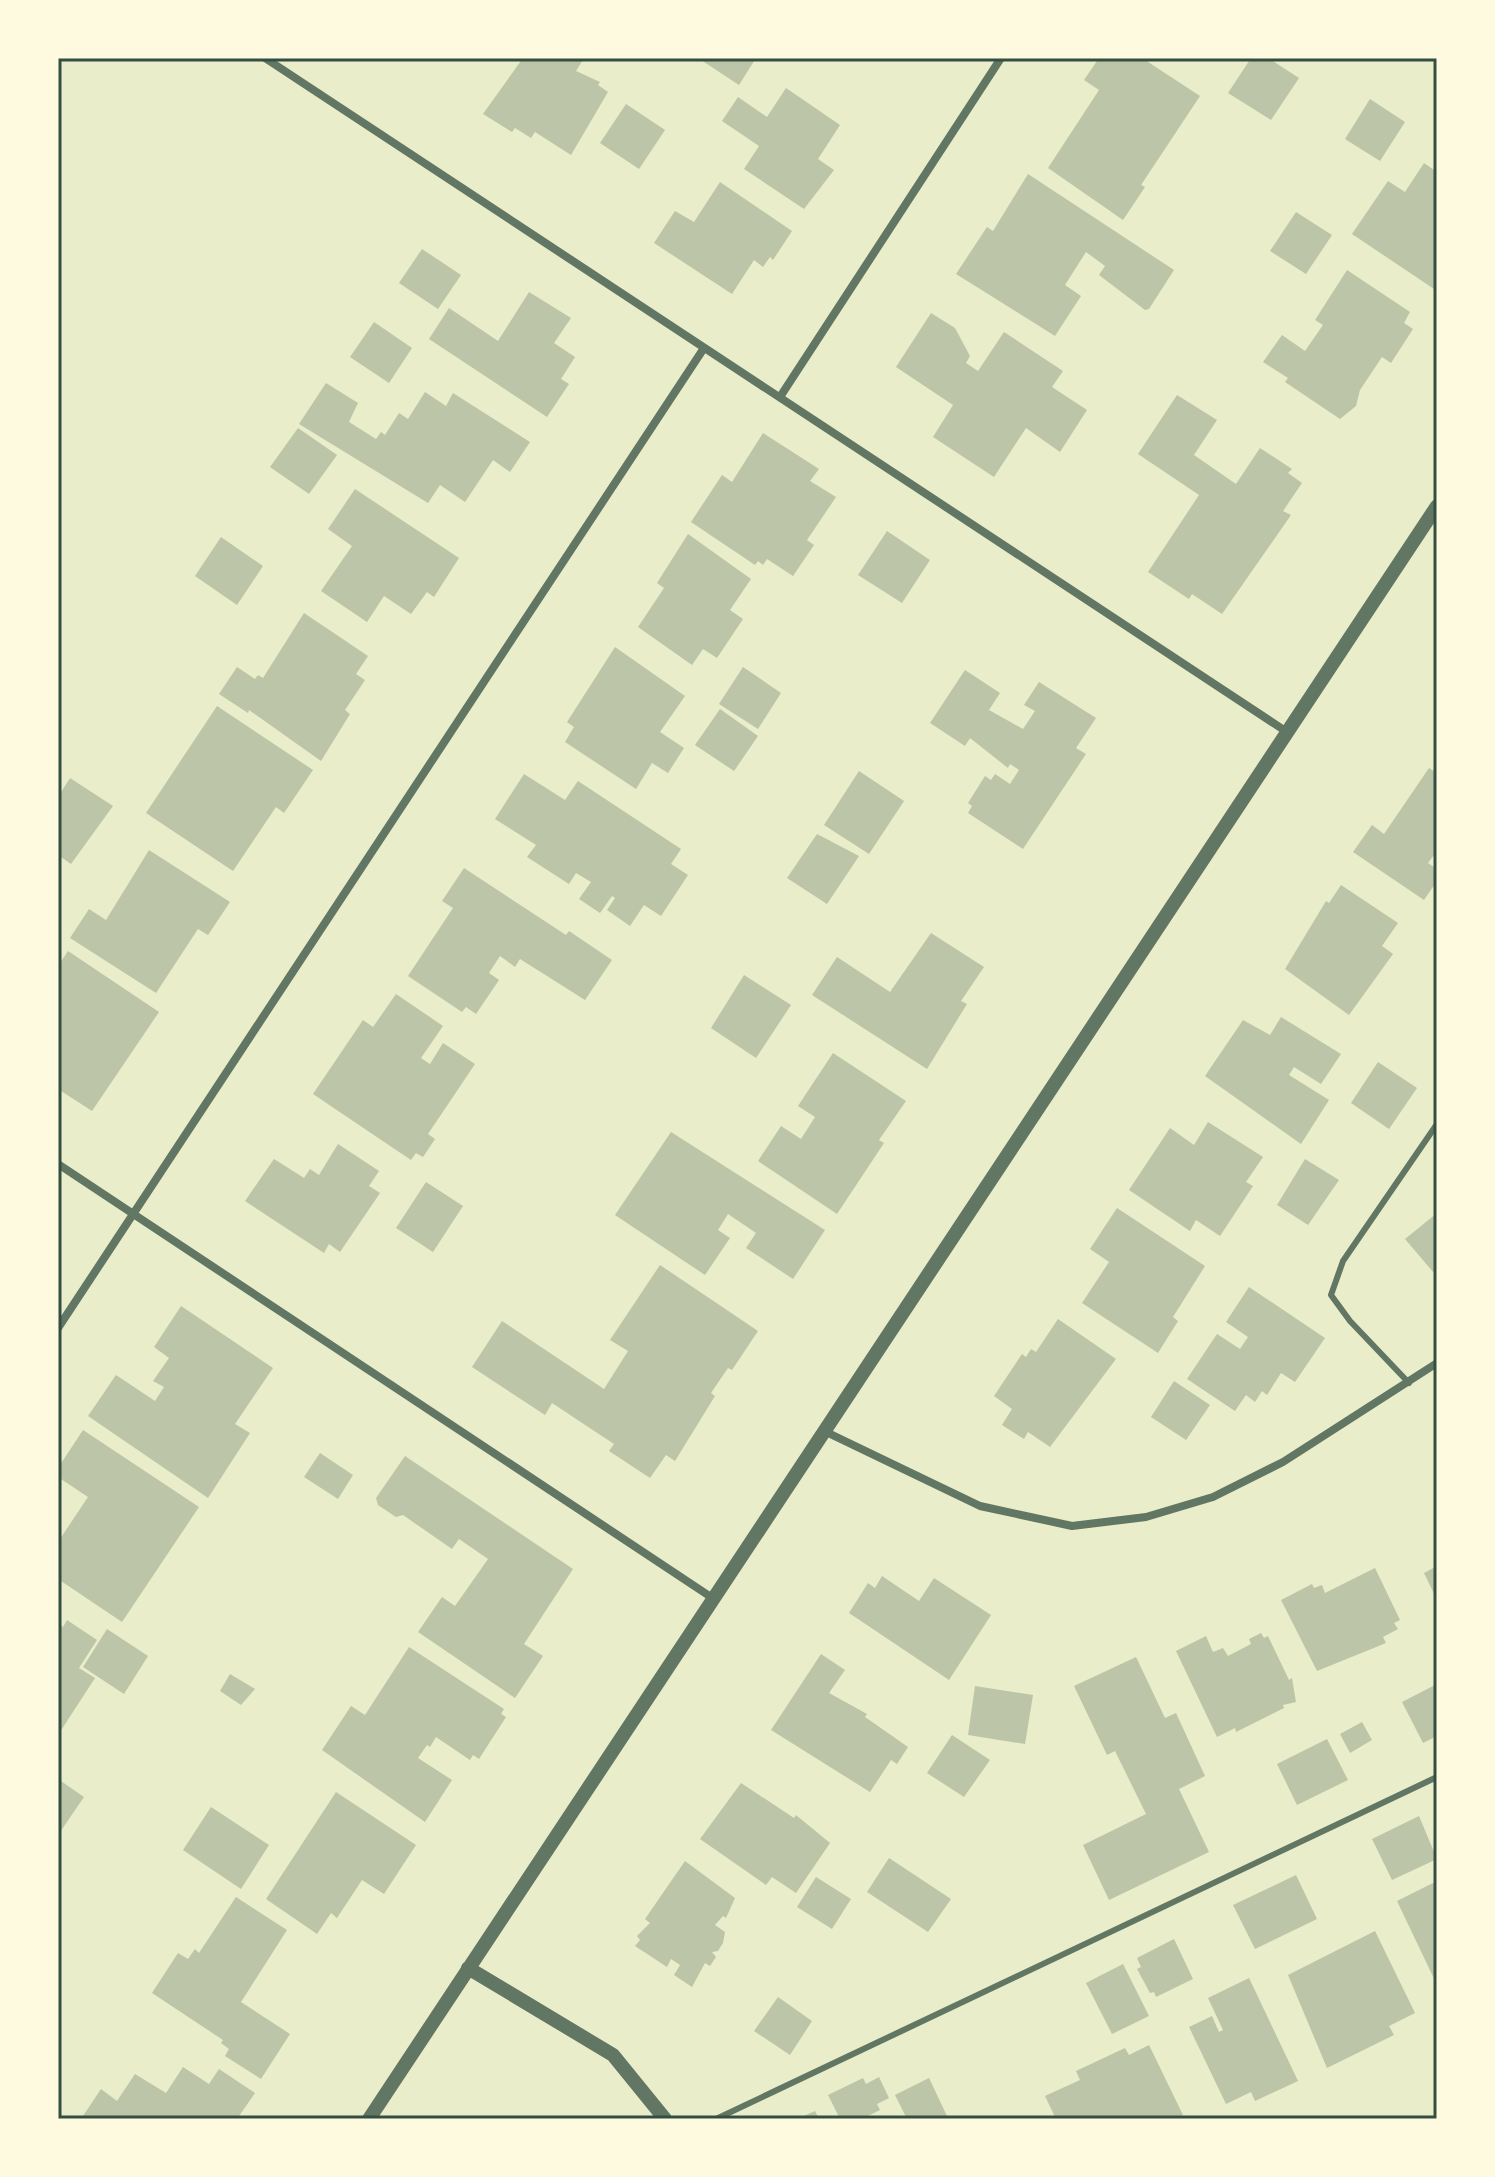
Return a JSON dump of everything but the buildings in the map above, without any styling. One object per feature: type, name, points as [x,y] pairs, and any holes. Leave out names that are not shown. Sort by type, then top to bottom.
[{"type":"street","points":[[265,58],[1287,732]]},
{"type":"street","points":[[780,397],[1001,58]]},
{"type":"street","points":[[58,1328],[704,348]]},
{"type":"street","points":[[369,2119],[1437,506]]},
{"type":"street","points":[[58,1164],[714,1599]]},
{"type":"street","points":[[824,1431],[980,1506],[1072,1526],[1146,1517],[1213,1497],[1283,1462],[1437,1363]]},
{"type":"street","points":[[468,1968],[613,2055],[665,2119]]},
{"type":"lane","points":[[1409,1383],[1350,1321],[1331,1295],[1343,1261],[1437,1124]]},
{"type":"lane","points":[[716,2119],[1437,1777]]}]
